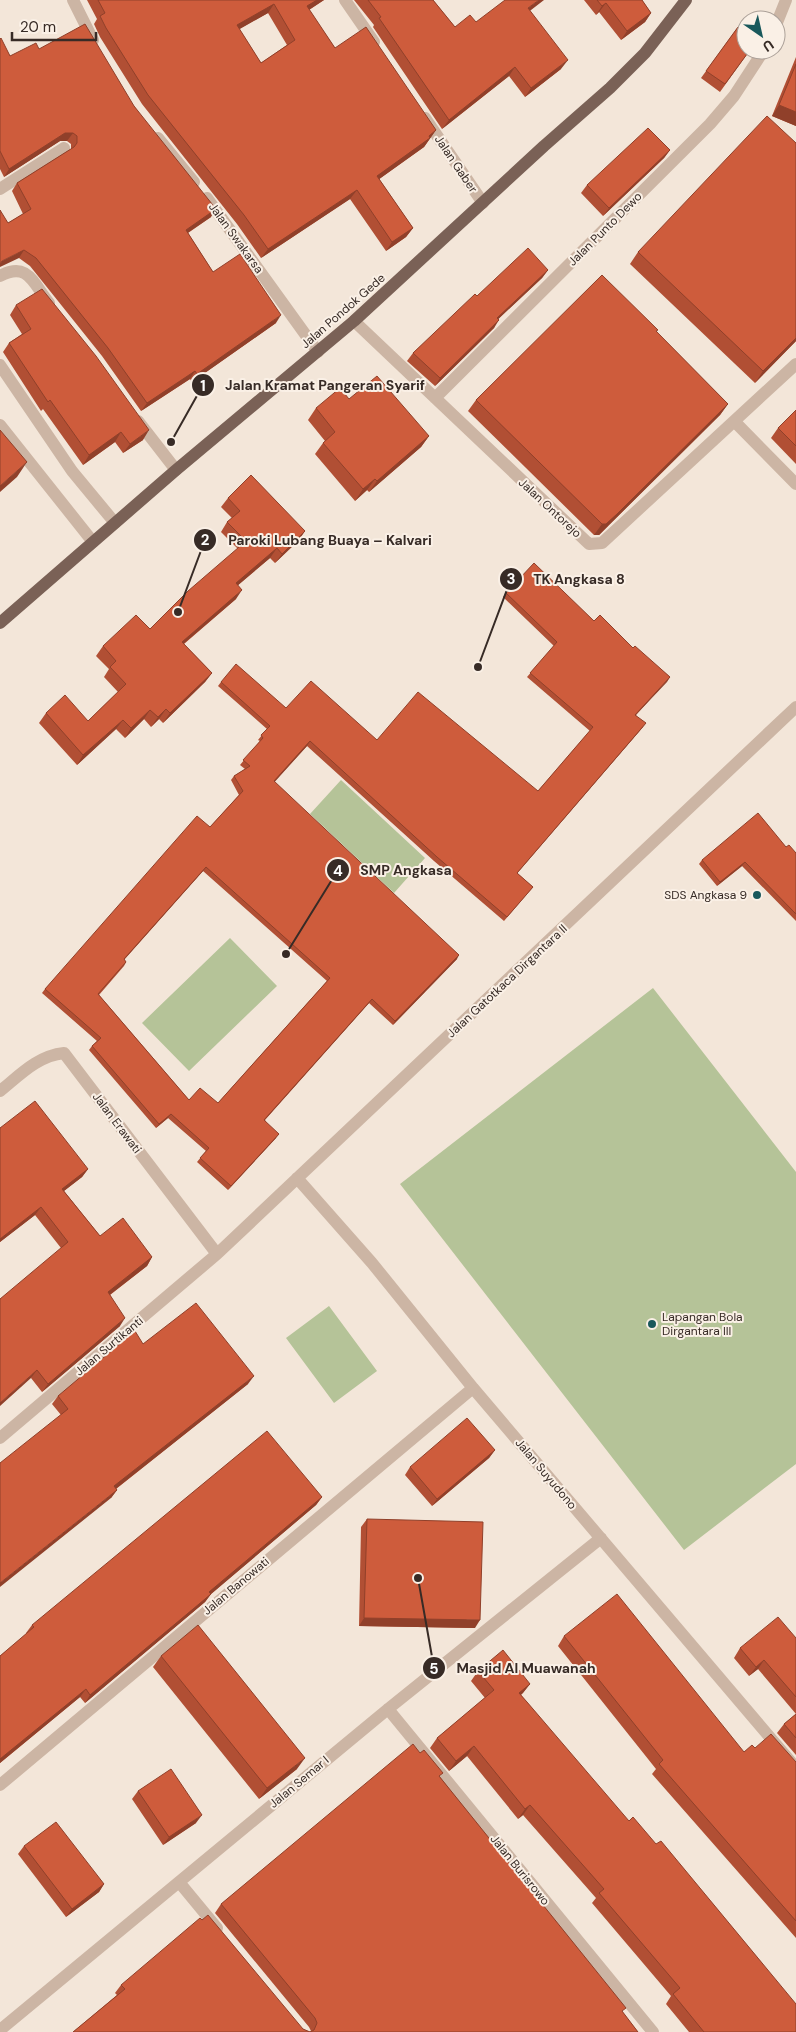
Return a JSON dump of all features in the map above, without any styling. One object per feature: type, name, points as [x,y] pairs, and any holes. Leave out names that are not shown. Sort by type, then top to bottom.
[{"type":"main road","name":"Jalan Pondok Gede","points":[[0,623],[176,470],[354,321],[544,146],[610,88],[645,53],[686,0]]},
{"type":"street","points":[[73,0],[98,48]]},
{"type":"street","points":[[345,0],[380,51]]},
{"type":"street","name":"Jalan Punto Dewo","points":[[435,398],[710,124],[734,96],[757,60]]},
{"type":"street","name":"Jalan Gaber","points":[[418,108],[483,203]]},
{"type":"street","name":"Jalan Swakarsa","points":[[150,129],[231,229],[318,352]]},
{"type":"street","points":[[0,189],[64,148]]},
{"type":"street","points":[[0,276],[17,269],[24,271],[58,315]]},
{"type":"street","name":"Jalan Ontorejo","points":[[354,321],[589,544],[593,545],[602,543],[796,364]]},
{"type":"street","points":[[0,365],[72,471],[115,523]]},
{"type":"street","points":[[128,407],[176,470]]},
{"type":"street","points":[[735,422],[796,484]]},
{"type":"street","points":[[0,425],[93,542]]},
{"type":"street","name":"Jalan Gatotkaca Dirgantara II","points":[[217,1254],[796,707]]},
{"type":"street","name":"Jalan Erawati","points":[[0,1091],[32,1065],[48,1055],[64,1053],[217,1254]]},
{"type":"street","name":"Jalan Suyudono","points":[[297,1178],[372,1263],[473,1388],[796,1768]]},
{"type":"street","name":"Jalan Surtikanti","points":[[0,1438],[217,1254]]},
{"type":"street","name":"Jalan Banowati","points":[[0,1785],[473,1388]]},
{"type":"street","name":"Jalan Semar I","points":[[0,2030],[388,1709],[601,1538]]},
{"type":"street","name":"Jalan Burisrowo","points":[[388,1709],[653,2032]]},
{"type":"street","points":[[179,1882],[222,1934]]},
{"type":"green space","points":[[341,780],[425,858],[394,893],[310,814]]},
{"type":"green space","points":[[230,938],[277,986],[189,1071],[142,1023]]},
{"type":"green space","name":"Lapangan Bola Dirgantara III","points":[[653,988],[796,1172],[796,1464],[684,1550],[400,1184]]},
{"type":"green space","points":[[329,1306],[377,1371],[334,1403],[286,1338]]},
{"type":"building","points":[[98,0],[317,0],[307,6],[335,48],[366,27],[436,130],[429,136],[430,138],[377,176],[413,228],[392,242],[357,190],[268,249],[244,215],[148,95],[106,28],[100,16],[105,13]],"holes":[[[274,4],[295,40],[261,63],[237,25]]]},
{"type":"building","points":[[368,0],[433,0],[455,27],[470,15],[476,22],[505,0],[539,0],[528,8],[568,60],[531,88],[515,67],[449,120]]},
{"type":"building","points":[[597,0],[642,0],[651,13],[627,31],[606,3],[602,6]]},
{"type":"building","points":[[85,24],[134,106],[216,209],[186,230],[213,272],[240,254],[281,315],[197,374],[195,371],[147,403],[108,348],[36,258],[24,250],[2,261],[0,264],[0,210],[8,223],[31,209],[17,183],[74,147],[77,143],[77,136],[73,133],[65,133],[9,169],[0,151],[0,39],[10,56],[36,43],[39,49]]},
{"type":"building","points":[[736,30],[736,60],[743,60],[725,84],[706,71]]},
{"type":"building","points":[[796,64],[796,112],[779,105]]},
{"type":"building","points":[[767,116],[796,143],[796,338],[763,371],[638,252]]},
{"type":"building","points":[[648,128],[670,150],[609,208],[587,185]]},
{"type":"building","points":[[528,248],[548,270],[497,318],[499,320],[440,378],[413,353],[475,294],[477,296]]},
{"type":"building","points":[[602,275],[658,330],[656,331],[728,404],[606,524],[602,524],[476,400]]},
{"type":"building","points":[[42,289],[96,356],[149,430],[130,444],[121,432],[89,455],[50,400],[48,402],[9,343],[31,329],[16,305]]},
{"type":"building","points":[[377,376],[429,436],[377,481],[375,479],[363,489],[323,443],[335,432],[316,408],[340,388],[349,399]]},
{"type":"building","points":[[796,410],[796,446],[778,428]]},
{"type":"building","points":[[0,430],[27,462],[0,486]]},
{"type":"building","points":[[251,475],[305,531],[282,554],[277,548],[236,583],[242,590],[182,642],[212,673],[170,713],[166,709],[158,717],[150,710],[131,728],[123,720],[83,755],[46,713],[65,695],[88,721],[126,684],[110,667],[116,661],[103,646],[136,615],[150,629],[188,591],[246,541],[227,522],[240,511],[228,498]]},
{"type":"building","points":[[534,563],[594,621],[600,615],[633,648],[635,646],[670,677],[635,715],[646,723],[517,873],[533,887],[507,917],[437,857],[310,741],[274,781],[459,955],[395,1021],[372,999],[264,1120],[279,1134],[231,1186],[200,1158],[209,1148],[171,1114],[159,1124],[92,1046],[101,1038],[45,989],[197,816],[210,827],[243,791],[234,776],[250,766],[243,760],[263,738],[261,735],[270,726],[221,682],[236,664],[286,708],[311,681],[377,740],[418,692],[538,791],[593,727],[530,673],[557,642],[506,593]],"holes":[[[206,867],[330,978],[218,1103],[200,1088],[189,1100],[98,994],[126,962],[124,959]]]},
{"type":"building","points":[[758,813],[786,847],[789,845],[796,853],[796,914],[745,862],[720,882],[702,860]]},
{"type":"building","points":[[35,1101],[88,1169],[62,1189],[100,1236],[123,1218],[152,1257],[108,1292],[125,1318],[48,1384],[37,1370],[0,1403],[0,1299],[68,1242],[41,1207],[0,1239],[0,1128]]},
{"type":"building","points":[[196,1303],[254,1376],[114,1486],[117,1490],[0,1583],[0,1463],[68,1409],[58,1396],[135,1331],[143,1344]]},
{"type":"building","points":[[467,1418],[495,1450],[437,1499],[410,1467]]},
{"type":"building","points":[[267,1431],[322,1497],[209,1592],[211,1594],[90,1695],[86,1689],[0,1759],[0,1656],[34,1627],[32,1625]]},
{"type":"building","points":[[367,1519],[483,1522],[480,1620],[364,1618]]},
{"type":"building","points":[[617,1594],[744,1752],[752,1745],[755,1748],[771,1734],[796,1762],[796,1921],[659,1764],[663,1760],[564,1636]]},
{"type":"building","points":[[778,1617],[796,1638],[796,1697],[764,1660],[756,1667],[740,1648]]},
{"type":"building","points":[[198,1625],[305,1758],[267,1788],[161,1656]]},
{"type":"building","points":[[503,1650],[530,1684],[519,1693],[629,1821],[633,1817],[656,1844],[661,1841],[796,2004],[796,2032],[704,2032],[673,1994],[680,1988],[599,1893],[604,1889],[530,1805],[525,1809],[474,1746],[456,1761],[437,1738],[494,1690],[478,1671]]},
{"type":"building","points":[[796,1714],[796,1738],[784,1724]]},
{"type":"building","points":[[413,1744],[420,1753],[424,1750],[443,1773],[439,1776],[626,2008],[622,2011],[638,2032],[310,2032],[314,2030],[317,2023],[315,2018],[221,1904]]},
{"type":"building","points":[[171,1769],[202,1815],[169,1837],[138,1791]]},
{"type":"building","points":[[56,1822],[104,1884],[72,1909],[24,1846]]},
{"type":"building","points":[[208,1915],[303,2029],[310,2032],[73,2032],[125,1989],[121,1985],[200,1918],[202,1920]]},
{"type":"place","name":"Jalan Kramat Pangeran Syarif","points":[[171,442]]},
{"type":"place","name":"Paroki Lubang Buaya – Kalvari","points":[[178,612]]},
{"type":"place","name":"TK Angkasa 8","points":[[478,667]]},
{"type":"place","name":"SDS Angkasa 9","points":[[757,895]]},
{"type":"place","name":"SMP Angkasa","points":[[286,954]]},
{"type":"place","name":"Lapangan Bola Dirgantara III","points":[[652,1324]]},
{"type":"place","name":"Masjid Al Muawanah","points":[[418,1578]]}]
